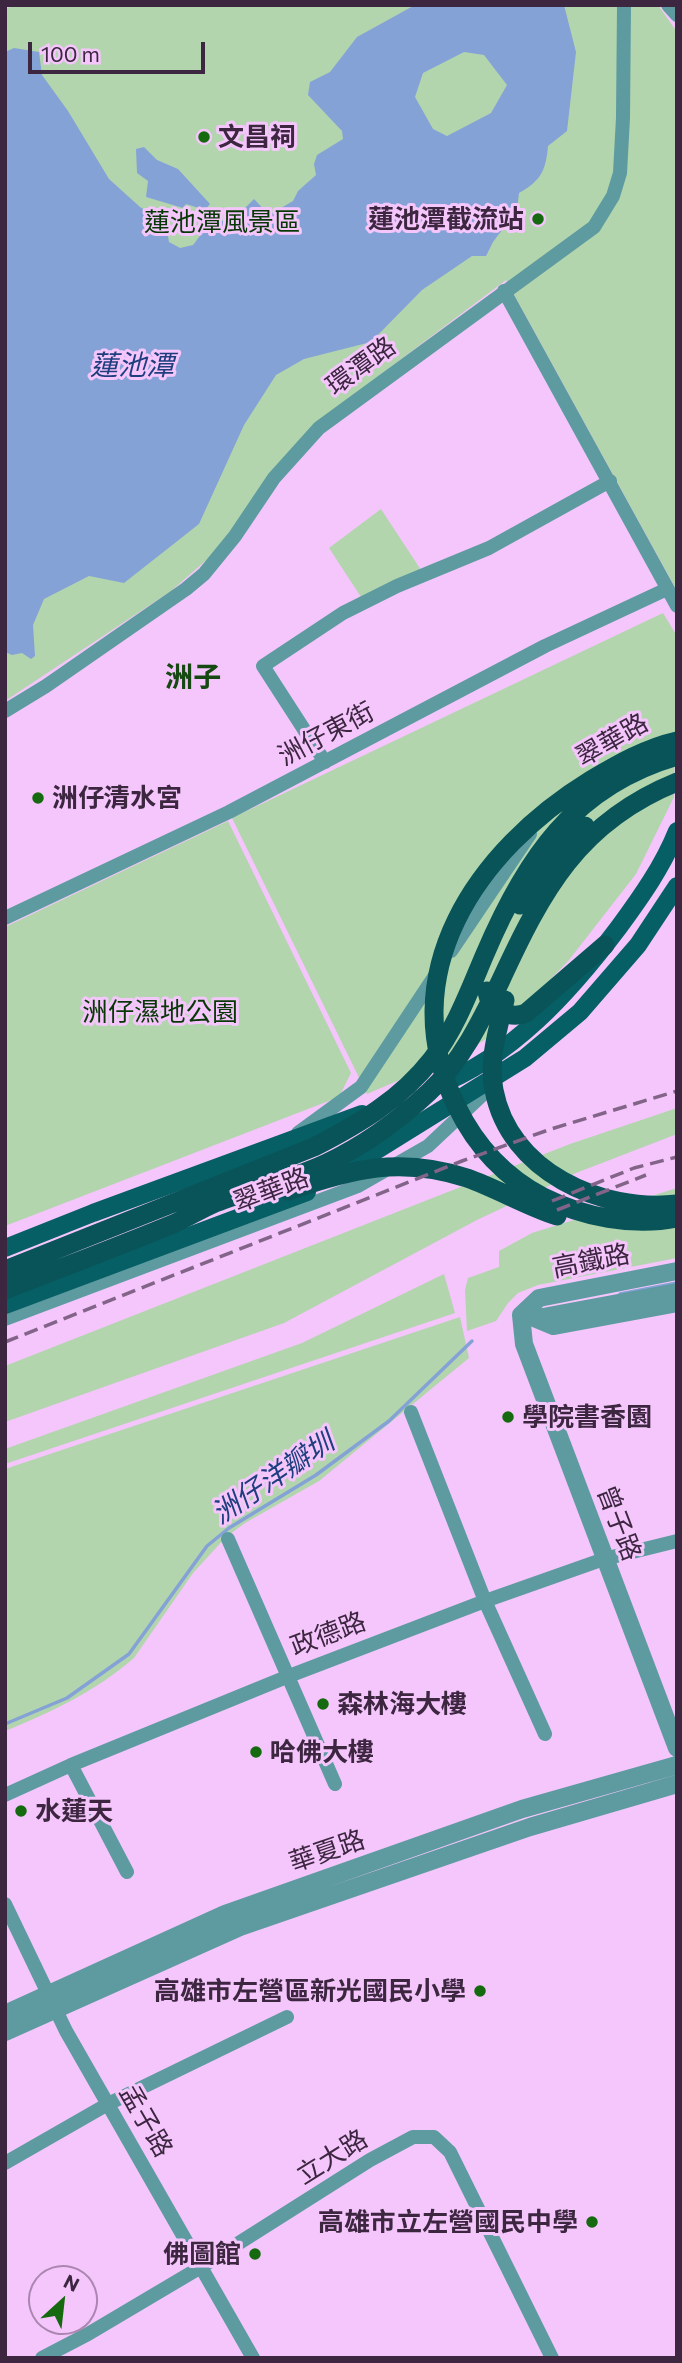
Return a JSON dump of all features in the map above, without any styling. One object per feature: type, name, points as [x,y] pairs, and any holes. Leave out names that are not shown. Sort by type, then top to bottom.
[{"type":"highway","points":[[677,741],[659,745],[616,765],[563,797],[507,847],[481,878],[458,914],[446,944],[435,999],[436,1043],[444,1078],[464,1123],[477,1142],[505,1171],[528,1189],[555,1203],[588,1214],[628,1220],[677,1218]]},
{"type":"highway","points":[[5,1270],[314,1147],[354,1127],[385,1106],[410,1084],[433,1057],[464,1003],[509,900],[542,846],[563,822],[609,786],[659,761],[677,756]]},
{"type":"highway","points":[[605,946],[526,1013],[518,1016],[502,1011],[489,1002],[486,988],[494,965],[520,904],[545,866],[565,843],[613,801],[650,780],[677,770]]},
{"type":"highway","points":[[5,1290],[176,1222],[212,1204],[325,1164],[388,1128],[431,1091],[458,1058],[482,1018],[531,915],[564,865],[590,837],[619,813],[653,792],[677,782]]},
{"type":"highway","points":[[549,890],[540,919],[506,999],[497,1032],[492,1065],[493,1087],[501,1116],[527,1154],[559,1179],[582,1191],[613,1201],[650,1205],[677,1204]]},
{"type":"highway","points":[[176,1222],[213,1215],[332,1176],[374,1166],[419,1167],[467,1178],[545,1212],[574,1221],[638,1231],[677,1227]]},
{"type":"main road","name":"翠華路","points":[[5,1248],[458,1078],[521,1035],[562,998],[643,894],[677,831]]},
{"type":"main road","name":"翠華路","points":[[5,1305],[312,1190],[525,1058],[580,1012],[605,985],[638,945],[677,886]]},
{"type":"street","name":"環潭路","points":[[5,711],[46,686],[186,589],[204,573],[235,536],[274,478],[319,428],[594,227],[613,196],[620,173],[624,5]]},
{"type":"street","points":[[668,5],[677,15]]},
{"type":"street","points":[[505,291],[677,606]]},
{"type":"street","points":[[325,762],[263,666],[344,613],[397,586],[489,548],[610,481]]},
{"type":"street","name":"洲仔東街","points":[[5,918],[229,812],[544,646],[667,589]]},
{"type":"street","name":"翠華路","points":[[282,1143],[361,1087],[503,873],[547,813],[596,778],[677,733]]},
{"type":"street","name":"翠華路","points":[[5,1319],[358,1186],[428,1146],[481,1095],[525,1058]]},
{"type":"street","name":"高鐵路","points":[[522,1315],[540,1298],[677,1271]]},
{"type":"street","name":"高鐵路","points":[[522,1315],[543,1317],[677,1292]]},
{"type":"street","points":[[522,1315],[553,1328],[677,1305]]},
{"type":"street","name":"曾子路","points":[[522,1315],[524,1344],[677,1748]]},
{"type":"street","points":[[411,1412],[485,1601],[545,1734]]},
{"type":"street","points":[[228,1539],[335,1784]]},
{"type":"street","name":"政德路","points":[[5,1795],[71,1765],[289,1676],[485,1601],[604,1559],[677,1541]]},
{"type":"street","points":[[71,1765],[127,1872]]},
{"type":"street","name":"華夏路","points":[[5,2032],[52,2002],[225,1914],[522,1809],[677,1765]]},
{"type":"street","name":"華夏路","points":[[5,2014],[52,2002],[240,1927],[530,1827],[677,1784]]},
{"type":"street","points":[[428,1843],[434,1860]]},
{"type":"street","name":"孟子路","points":[[5,1903],[52,2002],[253,2358]]},
{"type":"street","points":[[5,2163],[108,2104],[287,2017]]},
{"type":"street","name":"立大路","points":[[42,2358],[201,2267],[370,2160],[413,2137],[434,2137],[450,2152],[552,2358]]},
{"type":"green space","name":"蓮池潭風景區","points":[[15,5],[658,5],[677,32],[677,591],[506,280],[331,412],[248,508],[211,556],[171,591],[5,701],[5,9]]},
{"type":"green space","points":[[381,509],[421,570],[361,597],[329,548]]},
{"type":"green space","points":[[663,613],[677,636],[674,797],[636,874],[569,960],[506,1026],[469,1050],[367,1094],[232,818]]},
{"type":"green space","name":"洲仔濕地公園","points":[[228,821],[351,1073],[339,1097],[5,1226],[5,927]]},
{"type":"green space","points":[[677,1108],[677,1134],[576,1173],[477,1220],[284,1323],[5,1422],[5,1366],[570,1144]]},
{"type":"green space","points":[[677,1188],[677,1258],[538,1285],[518,1293],[496,1321],[467,1331],[465,1290],[468,1278],[499,1267],[499,1251],[532,1233]]},
{"type":"green space","points":[[444,1274],[455,1313],[5,1464],[5,1449],[302,1343]]},
{"type":"green space","points":[[460,1317],[469,1358],[319,1481],[245,1523],[226,1537],[193,1573],[134,1658],[73,1700],[5,1731],[5,1469]]},
{"type":"water","name":"蓮池潭","points":[[415,5],[564,5],[576,52],[567,131],[548,146],[541,174],[533,184],[519,193],[517,210],[486,256],[472,256],[422,290],[371,342],[304,359],[276,375],[244,425],[199,524],[124,583],[89,576],[44,599],[33,625],[35,656],[31,659],[22,653],[12,655],[5,652],[5,52],[14,48],[39,52],[42,75],[68,111],[109,179],[140,207],[155,216],[167,230],[169,242],[180,248],[193,245],[205,229],[241,212],[254,199],[269,215],[293,201],[298,191],[316,175],[314,164],[317,155],[343,139],[342,131],[308,95],[310,82],[330,72],[357,37]],"holes":[[[464,52],[484,55],[507,85],[491,113],[447,136],[433,129],[415,97],[423,73]]]},
{"type":"water","points":[[144,147],[157,160],[178,169],[210,204],[205,210],[186,204],[183,208],[146,197],[148,181],[137,173],[136,149]]},
{"type":"waterway","name":"洲仔洋瓣圳","points":[[620,1294],[677,1283]]},
{"type":"waterway","name":"洲仔洋瓣圳","points":[[5,1724],[67,1698],[129,1654],[207,1546],[229,1528],[316,1475],[389,1421],[472,1341]]},
{"type":"railway","points":[[5,1342],[462,1161],[551,1129],[677,1091]]},
{"type":"railway","points":[[552,1201],[634,1168],[677,1157]]},
{"type":"railway","points":[[557,1210],[646,1175]]},
{"type":"place","name":"文昌祠","points":[[204,137]]},
{"type":"place","name":"蓮池潭截流站","points":[[538,219]]},
{"type":"place","name":"洲仔清水宮","points":[[38,798]]},
{"type":"place","name":"學院書香園","points":[[508,1417]]},
{"type":"place","name":"森林海大樓","points":[[323,1704]]},
{"type":"place","name":"哈佛大樓","points":[[256,1752]]},
{"type":"place","name":"水蓮天","points":[[21,1811]]},
{"type":"place","name":"高雄市左營區新光國民小學","points":[[480,1991]]},
{"type":"place","name":"高雄市立左營國民中學","points":[[592,2222]]},
{"type":"place","name":"佛圖館","points":[[255,2254]]},
{"type":"district","name":"洲子","points":[[193,678]]}]
